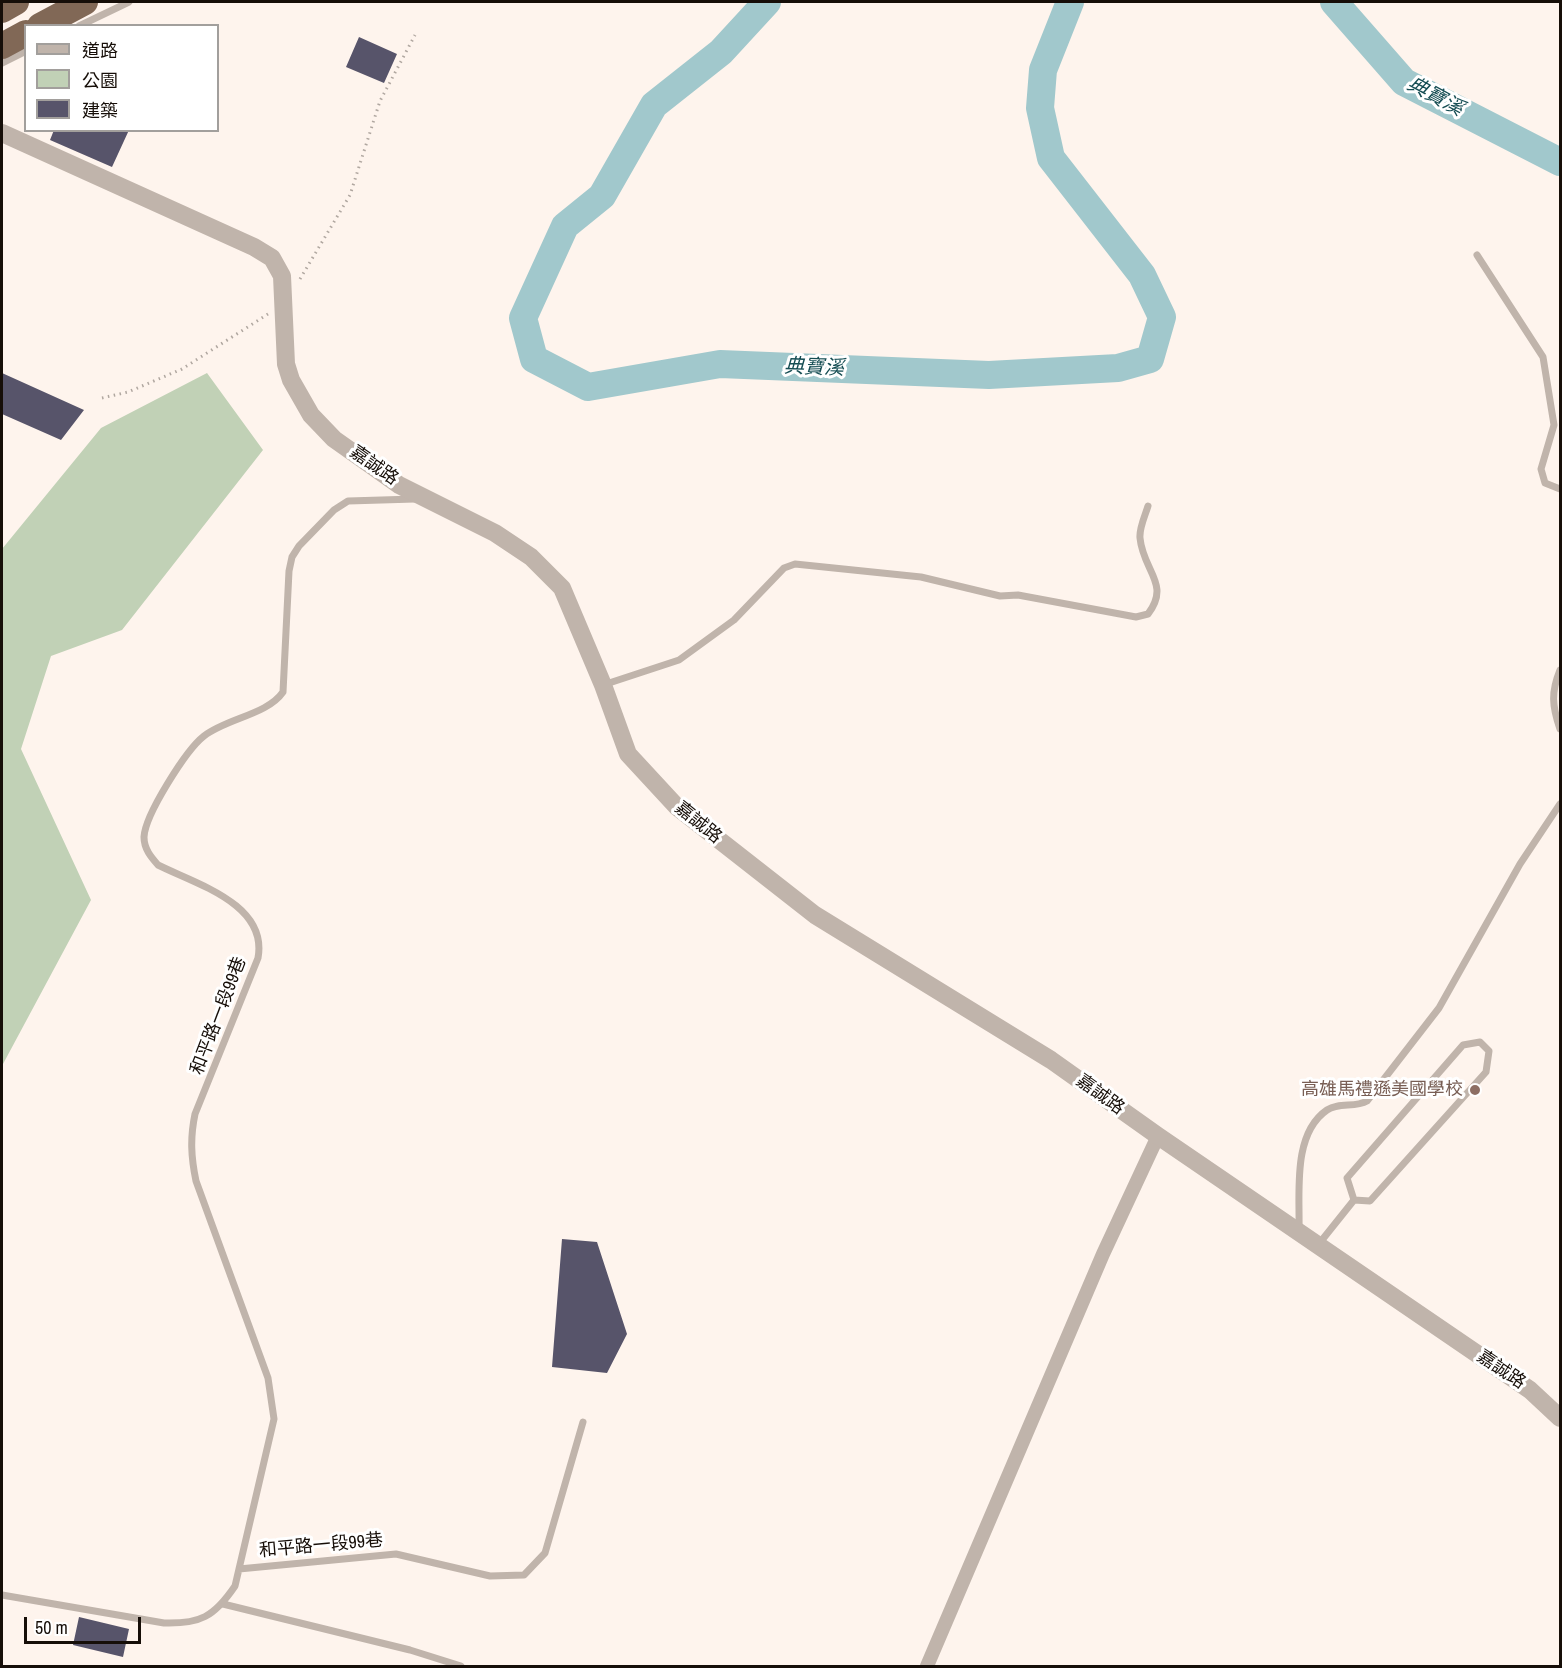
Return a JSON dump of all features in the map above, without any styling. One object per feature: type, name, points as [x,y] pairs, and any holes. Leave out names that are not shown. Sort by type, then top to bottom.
[{"type":"highway","points":[[2,10],[16,2]]},
{"type":"highway","points":[[44,24],[85,2]]},
{"type":"highway","points":[[2,46],[24,34]]},
{"type":"street","name":"嘉誠路","points":[[2,133],[254,247],[272,258],[282,276],[286,364],[291,380],[311,415],[334,439],[399,485],[495,533],[531,557],[562,588],[603,685],[628,754],[677,807],[815,915],[1051,1060],[1158,1136],[1530,1390],[1560,1418]]},
{"type":"street","points":[[927,1666],[1103,1254],[1158,1136]]},
{"type":"lane","points":[[83,24],[129,2]]},
{"type":"lane","points":[[2,63],[24,52]]},
{"type":"lane","points":[[1477,255],[1543,357],[1554,425],[1541,469],[1545,483],[1560,489]]},
{"type":"lane","name":"和平路一段99巷","points":[[2,1595],[164,1623],[189,1624],[208,1616],[223,1604],[235,1586],[274,1419],[273,1402],[268,1378],[196,1181],[190,1152],[195,1114],[258,958],[261,943],[247,915],[231,902],[158,865],[149,855],[144,839],[147,822],[190,751],[203,737],[222,724],[271,704],[283,692],[289,571],[292,556],[299,546],[334,510],[348,501],[426,498]]},
{"type":"lane","points":[[603,685],[679,660],[734,620],[784,568],[795,564],[921,577],[1000,596],[1018,595],[1136,617],[1148,614],[1158,601],[1158,590],[1142,551],[1140,536],[1148,506]]},
{"type":"lane","points":[[1560,670],[1552,692],[1554,713],[1560,729]]},
{"type":"lane","points":[[1298,1232],[1301,1164],[1304,1146],[1314,1122],[1329,1108],[1359,1106],[1367,1101],[1439,1008],[1520,864],[1560,804]]},
{"type":"lane","points":[[1480,1042],[1489,1051],[1486,1072],[1370,1201],[1354,1200],[1347,1178],[1463,1045],[1480,1042]]},
{"type":"lane","points":[[1318,1245],[1354,1200]]},
{"type":"lane","name":"和平路一段99巷","points":[[239,1569],[396,1554],[490,1576],[524,1575],[545,1552],[583,1422]]},
{"type":"lane","points":[[223,1604],[410,1650],[461,1666]]},
{"type":"path","points":[[102,398],[128,392],[182,369],[261,317],[284,306],[350,195],[380,101],[415,35]]},
{"type":"green space","points":[[207,373],[263,450],[122,630],[51,656],[21,749],[91,900],[3,1064],[2,1103],[2,549],[101,428]]},
{"type":"building","points":[[359,37],[397,54],[384,83],[346,67]]},
{"type":"building","points":[[53,132],[128,132],[112,167],[50,140]]},
{"type":"building","points":[[2,373],[84,410],[61,440],[2,414]]},
{"type":"building","points":[[562,1239],[597,1242],[627,1334],[607,1373],[552,1367]]},
{"type":"building","points":[[79,1617],[129,1629],[123,1657],[73,1645]]},
{"type":"waterway","name":"典寶溪","points":[[767,2],[721,52],[654,105],[602,196],[565,226],[523,318],[534,359],[588,387],[720,364],[989,375],[1118,368],[1150,359],[1162,317],[1142,275],[1051,158],[1040,108],[1043,70],[1070,2]]},
{"type":"waterway","name":"典寶溪","points":[[1334,2],[1404,82],[1560,162]]},
{"type":"place","name":"高雄馬禮遜美國學校","points":[[1475,1090]]}]
